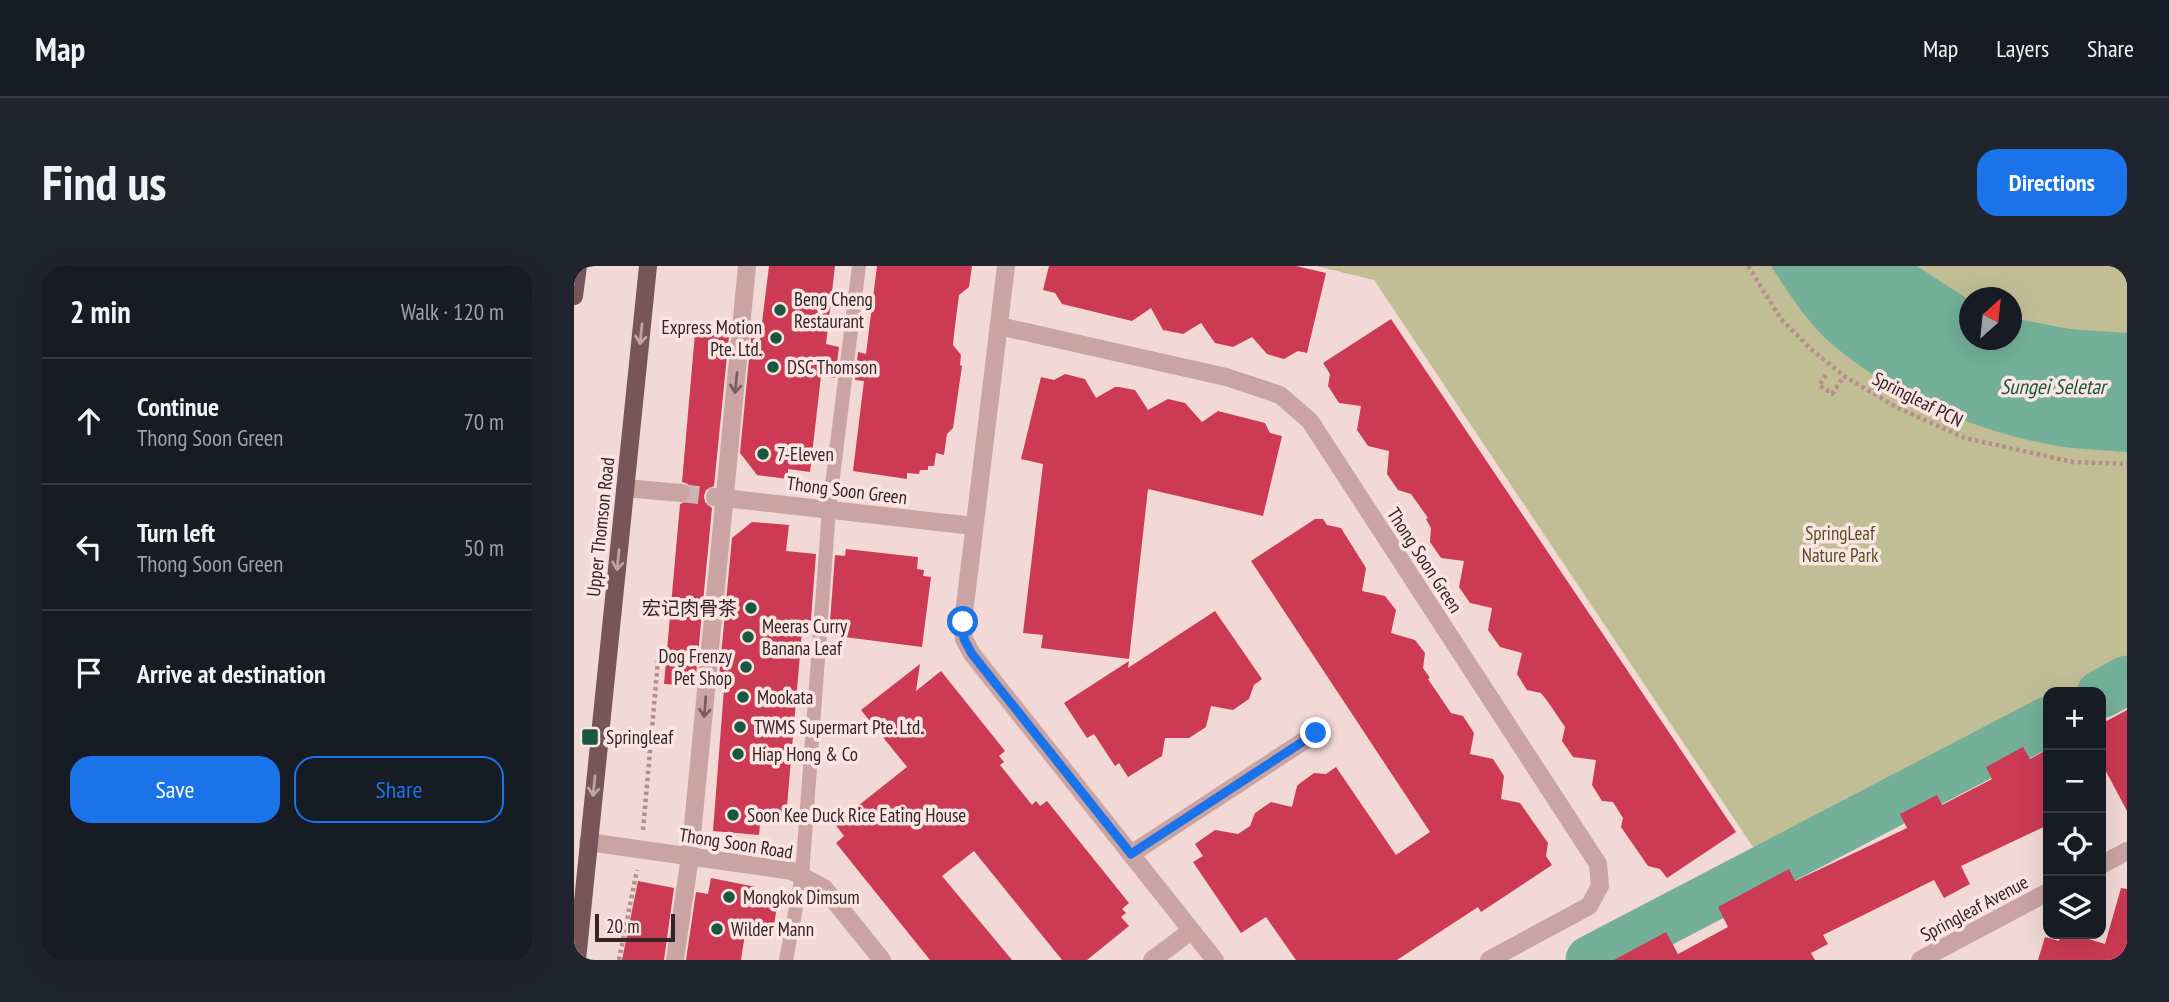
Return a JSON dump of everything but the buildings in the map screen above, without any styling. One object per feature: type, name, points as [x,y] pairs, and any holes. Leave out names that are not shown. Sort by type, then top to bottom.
[{"type":"main road","points":[[574,296],[578,266]]},
{"type":"main road","name":"Upper Thomson Road","points":[[577,960],[648,266]]},
{"type":"street","points":[[675,960],[690,856],[720,497],[747,266]]},
{"type":"street","points":[[1006,266],[963,622],[964,639],[972,654],[1215,960]]},
{"type":"street","name":"Thong Soon Green","points":[[999,326],[1226,377],[1280,395],[1310,421],[1598,864],[1600,886],[1589,906],[1489,960]]},
{"type":"street","points":[[625,488],[681,493]]},
{"type":"street","name":"Thong Soon Green","points":[[720,497],[974,526]]},
{"type":"street","points":[[1131,854],[1316,733]]},
{"type":"street","name":"Thong Soon Road","points":[[588,842],[792,871],[824,888],[882,960]]},
{"type":"street","points":[[2106,862],[2127,851]]},
{"type":"street","name":"Springleaf Avenue","points":[[1931,958],[2043,895]]},
{"type":"street","points":[[1152,960],[1192,931]]},
{"type":"lane","points":[[786,960],[802,876],[829,509],[859,266]]},
{"type":"path","name":"Springleaf PCN","points":[[1748,266],[1781,318],[1811,349],[1844,376],[1898,408],[1965,438],[2073,462],[2127,464]]},
{"type":"path","points":[[1826,375],[1819,385],[1832,394],[1844,376]]},
{"type":"path","points":[[619,960],[641,849],[658,660]]},
{"type":"green space","name":"SpringLeaf Nature Park","points":[[1316,266],[2127,266],[2127,667],[2089,687],[2043,687],[2043,711],[1761,859],[1374,280]]},
{"type":"water","name":"Sungei Seletar","points":[[1771,266],[1917,266],[1959,293],[1959,350],[2022,350],[2022,320],[2070,329],[2127,333],[2127,452],[2042,443],[1986,428],[1932,407],[1881,379],[1834,346],[1800,308]]},
{"type":"waterway","points":[[2106,691],[2127,680]]},
{"type":"waterway","points":[[1590,960],[2043,724]]},
{"type":"tunnel","points":[[681,493],[715,497]]},
{"type":"place","name":"Beng Cheng Restaurant","points":[[780,310]]},
{"type":"place","name":"Express Motion Pte. Ltd.","points":[[776,338]]},
{"type":"place","name":"DSC Thomson","points":[[773,367]]},
{"type":"place","name":"7-Eleven","points":[[763,454]]},
{"type":"place","name":"宏记肉骨茶","points":[[751,608]]},
{"type":"place","name":"Meeras Curry Banana Leaf","points":[[748,637]]},
{"type":"place","name":"Dog Frenzy Pet Shop","points":[[746,667]]},
{"type":"place","name":"Mookata","points":[[743,697]]},
{"type":"place","name":"TWMS Supermart Pte. Ltd.","points":[[740,727]]},
{"type":"place","name":"Springleaf","points":[[590,737]]},
{"type":"place","name":"Hiap Hong & Co","points":[[738,754]]},
{"type":"place","name":"Soon Kee Duck Rice Eating House","points":[[733,815]]},
{"type":"place","name":"Mongkok Dimsum","points":[[729,897]]},
{"type":"place","name":"Wilder Mann","points":[[717,929]]},
{"type":"route","points":[[963,622],[964,639],[972,654],[1131,854],[1316,733]]}]
